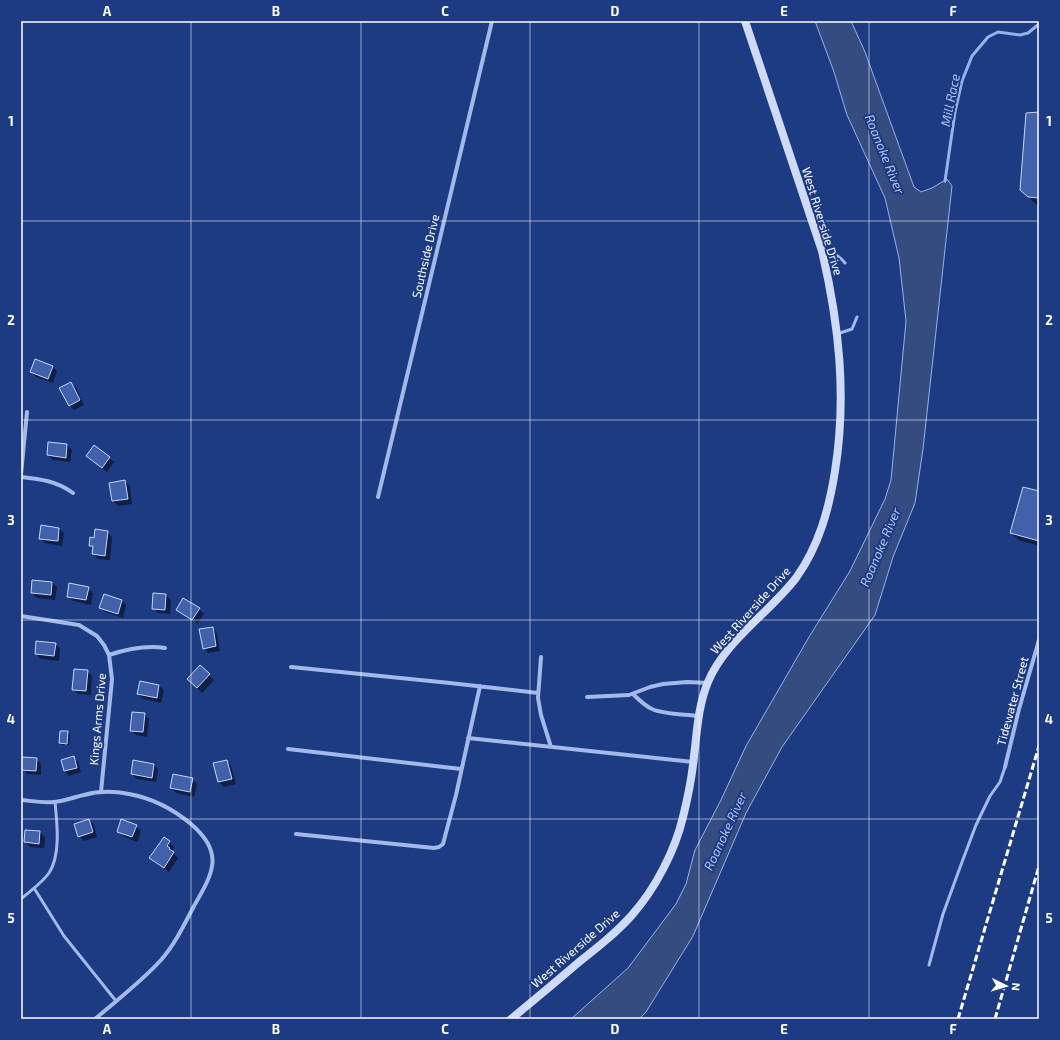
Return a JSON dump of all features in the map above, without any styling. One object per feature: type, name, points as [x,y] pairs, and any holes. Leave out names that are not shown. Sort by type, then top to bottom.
[{"type":"street","name":"Southside Drive","points":[[378,497],[492,21]]},
{"type":"street","name":"West Riverside Drive","points":[[511,1019],[617,930],[648,895],[677,838],[691,784],[699,716],[708,683],[722,658],[789,587],[804,566],[820,534],[833,489],[840,431],[842,382],[831,289],[822,251],[745,21]]},
{"type":"street","points":[[21,474],[27,412]]},
{"type":"street","points":[[21,477],[55,483],[64,486],[73,493]]},
{"type":"street","name":"Kings Arms Drive","points":[[21,616],[79,625],[97,636],[109,655],[112,679],[102,792]]},
{"type":"street","name":"Tidewater Street","points":[[1005,767],[1019,709],[1039,640]]},
{"type":"street","points":[[109,655],[122,650],[138,647],[155,646],[165,648]]},
{"type":"street","points":[[541,657],[538,693],[541,714],[551,747]]},
{"type":"street","points":[[291,667],[538,693]]},
{"type":"street","points":[[587,697],[633,694],[650,686],[663,684],[687,682],[708,683]]},
{"type":"street","points":[[296,834],[439,848],[443,844],[462,769],[480,686]]},
{"type":"street","points":[[633,694],[651,709],[699,716]]},
{"type":"street","points":[[468,738],[694,762]]},
{"type":"street","points":[[288,749],[462,769]]},
{"type":"street","points":[[21,800],[55,802],[102,792],[129,794],[147,799],[168,808],[182,817],[194,827],[211,849],[213,859],[208,883],[174,942],[161,960],[146,976],[95,1019]]},
{"type":"lane","points":[[822,251],[830,251],[839,256],[846,263]]},
{"type":"lane","points":[[837,334],[852,329],[857,317]]},
{"type":"lane","points":[[930,965],[942,914],[976,825],[990,796],[1000,782],[1005,767]]},
{"type":"lane","points":[[21,899],[49,873],[54,860],[57,846],[55,802]]},
{"type":"lane","points":[[34,888],[64,936],[116,1001]]},
{"type":"water","name":"Roanoke River","points":[[815,21],[851,21],[865,52],[914,187],[921,192],[932,188],[947,179],[952,186],[923,449],[915,503],[893,557],[875,615],[782,747],[746,813],[693,936],[646,1012],[639,1019],[571,1019],[628,968],[676,904],[686,884],[695,850],[721,800],[746,746],[809,637],[850,571],[885,499],[891,480],[906,321],[899,258],[885,198],[847,115],[834,72]]},
{"type":"building","points":[[1039,112],[1039,198],[1028,197],[1020,190],[1026,113]]},
{"type":"building","points":[[35,359],[53,366],[48,379],[30,372]]},
{"type":"building","points":[[71,382],[80,400],[69,406],[59,388]]},
{"type":"building","points":[[48,442],[67,444],[66,458],[47,455]]},
{"type":"building","points":[[94,445],[110,457],[102,468],[86,456]]},
{"type":"building","points":[[125,480],[128,499],[112,501],[109,483]]},
{"type":"building","points":[[1023,487],[1039,491],[1039,541],[1010,533]]},
{"type":"building","points":[[41,525],[59,528],[58,541],[39,539]]},
{"type":"building","points":[[95,529],[108,531],[105,556],[92,554],[93,546],[89,546],[90,537],[94,538]]},
{"type":"building","points":[[32,580],[52,582],[51,595],[31,593]]},
{"type":"building","points":[[69,583],[89,587],[86,600],[67,597]]},
{"type":"building","points":[[153,593],[166,594],[165,610],[152,609]]},
{"type":"building","points":[[104,594],[122,600],[118,614],[99,608]]},
{"type":"building","points":[[183,598],[200,608],[192,620],[176,610]]},
{"type":"building","points":[[213,627],[216,646],[203,649],[199,629]]},
{"type":"building","points":[[36,641],[56,643],[54,656],[35,654]]},
{"type":"building","points":[[200,665],[210,674],[197,688],[187,679]]},
{"type":"building","points":[[74,669],[88,670],[86,691],[72,690]]},
{"type":"building","points":[[140,681],[159,685],[157,698],[137,694]]},
{"type":"building","points":[[132,712],[145,713],[143,732],[130,731]]},
{"type":"building","points":[[60,731],[68,731],[67,744],[59,743]]},
{"type":"building","points":[[74,756],[77,768],[64,771],[61,760]]},
{"type":"building","points":[[22,757],[37,758],[36,771],[21,770]]},
{"type":"building","points":[[133,760],[154,764],[152,778],[131,774]]},
{"type":"building","points":[[227,760],[232,779],[218,782],[213,763]]},
{"type":"building","points":[[173,774],[193,778],[190,792],[170,788]]},
{"type":"building","points":[[89,819],[93,832],[78,837],[74,824]]},
{"type":"building","points":[[121,819],[137,825],[132,837],[117,832]]},
{"type":"building","points":[[25,830],[40,831],[39,844],[24,842]]},
{"type":"building","points":[[164,837],[170,841],[167,846],[174,852],[164,868],[149,858]]},
{"type":"waterway","name":"Mill Race","points":[[945,181],[955,112],[962,81],[972,56],[988,37],[998,32],[1020,35],[1028,33],[1039,24]]},
{"type":"railway","points":[[958,1019],[1039,746]]},
{"type":"railway","points":[[995,1019],[1039,866]]}]
